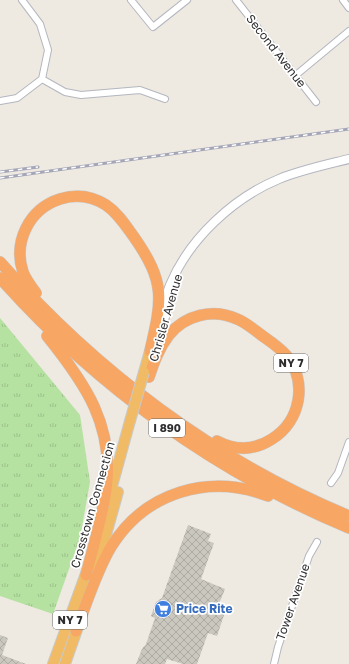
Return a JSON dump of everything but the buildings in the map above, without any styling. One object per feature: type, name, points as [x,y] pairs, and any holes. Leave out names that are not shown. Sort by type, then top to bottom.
[{"type":"highway","points":[[64,329],[31,287],[23,273],[20,257],[21,241],[31,218],[49,203],[64,198],[80,196],[87,197],[95,199],[108,206],[119,217],[147,256],[154,271],[160,301],[150,352]]},
{"type":"highway","name":"I 890","points":[[0,262],[64,329],[118,377],[174,420],[254,469],[303,495],[349,516]]},
{"type":"highway","name":"I 890","points":[[0,278],[75,354],[111,385],[168,428],[208,455],[248,479],[291,502],[349,528]]},
{"type":"highway","name":"NY 7","points":[[11,290],[67,360],[83,383],[95,407],[103,432],[107,465],[106,488],[86,575]]},
{"type":"highway","name":"NY 7","points":[[147,374],[160,349],[174,330],[192,317],[214,313],[237,319],[276,346],[286,355],[297,375],[299,382],[299,398],[295,413],[276,437],[262,444],[242,448],[229,446],[174,420]]},
{"type":"highway","name":"Crosstown Connection","points":[[54,664],[86,575],[133,423],[147,374],[150,352]]},
{"type":"highway","name":"Crosstown Connection","points":[[65,664],[96,570],[133,423]]},
{"type":"highway","points":[[76,631],[104,561],[117,539],[139,514],[153,504],[168,497],[185,490],[204,486],[234,487],[261,493],[334,522]]},
{"type":"street","points":[[0,101],[17,98],[42,78],[48,50],[40,24],[22,0]]},
{"type":"street","points":[[130,0],[153,28],[187,0]]},
{"type":"street","name":"Second Avenue","points":[[236,0],[316,102]]},
{"type":"street","points":[[343,0],[349,8]]},
{"type":"street","points":[[296,75],[349,31]]},
{"type":"street","points":[[42,78],[65,92],[81,95],[140,90],[165,99]]},
{"type":"street","name":"Chrisler Avenue","points":[[150,352],[170,285],[184,260],[201,237],[219,217],[242,199],[266,185],[292,174],[349,159]]},
{"type":"street","name":"Chrisler Avenue","points":[[147,374],[171,296],[184,260]]},
{"type":"street","points":[[331,483],[338,473],[349,442]]},
{"type":"street","name":"Tower Avenue","points":[[274,664],[278,647],[309,556],[317,542]]},
{"type":"green space","points":[[0,318],[80,415],[90,482],[80,538],[53,614],[0,596]]},
{"type":"railway","points":[[0,178],[349,129]]},
{"type":"railway","points":[[0,172],[38,167]]},
{"type":"place","name":"Price Rite","points":[[163,609]]}]
